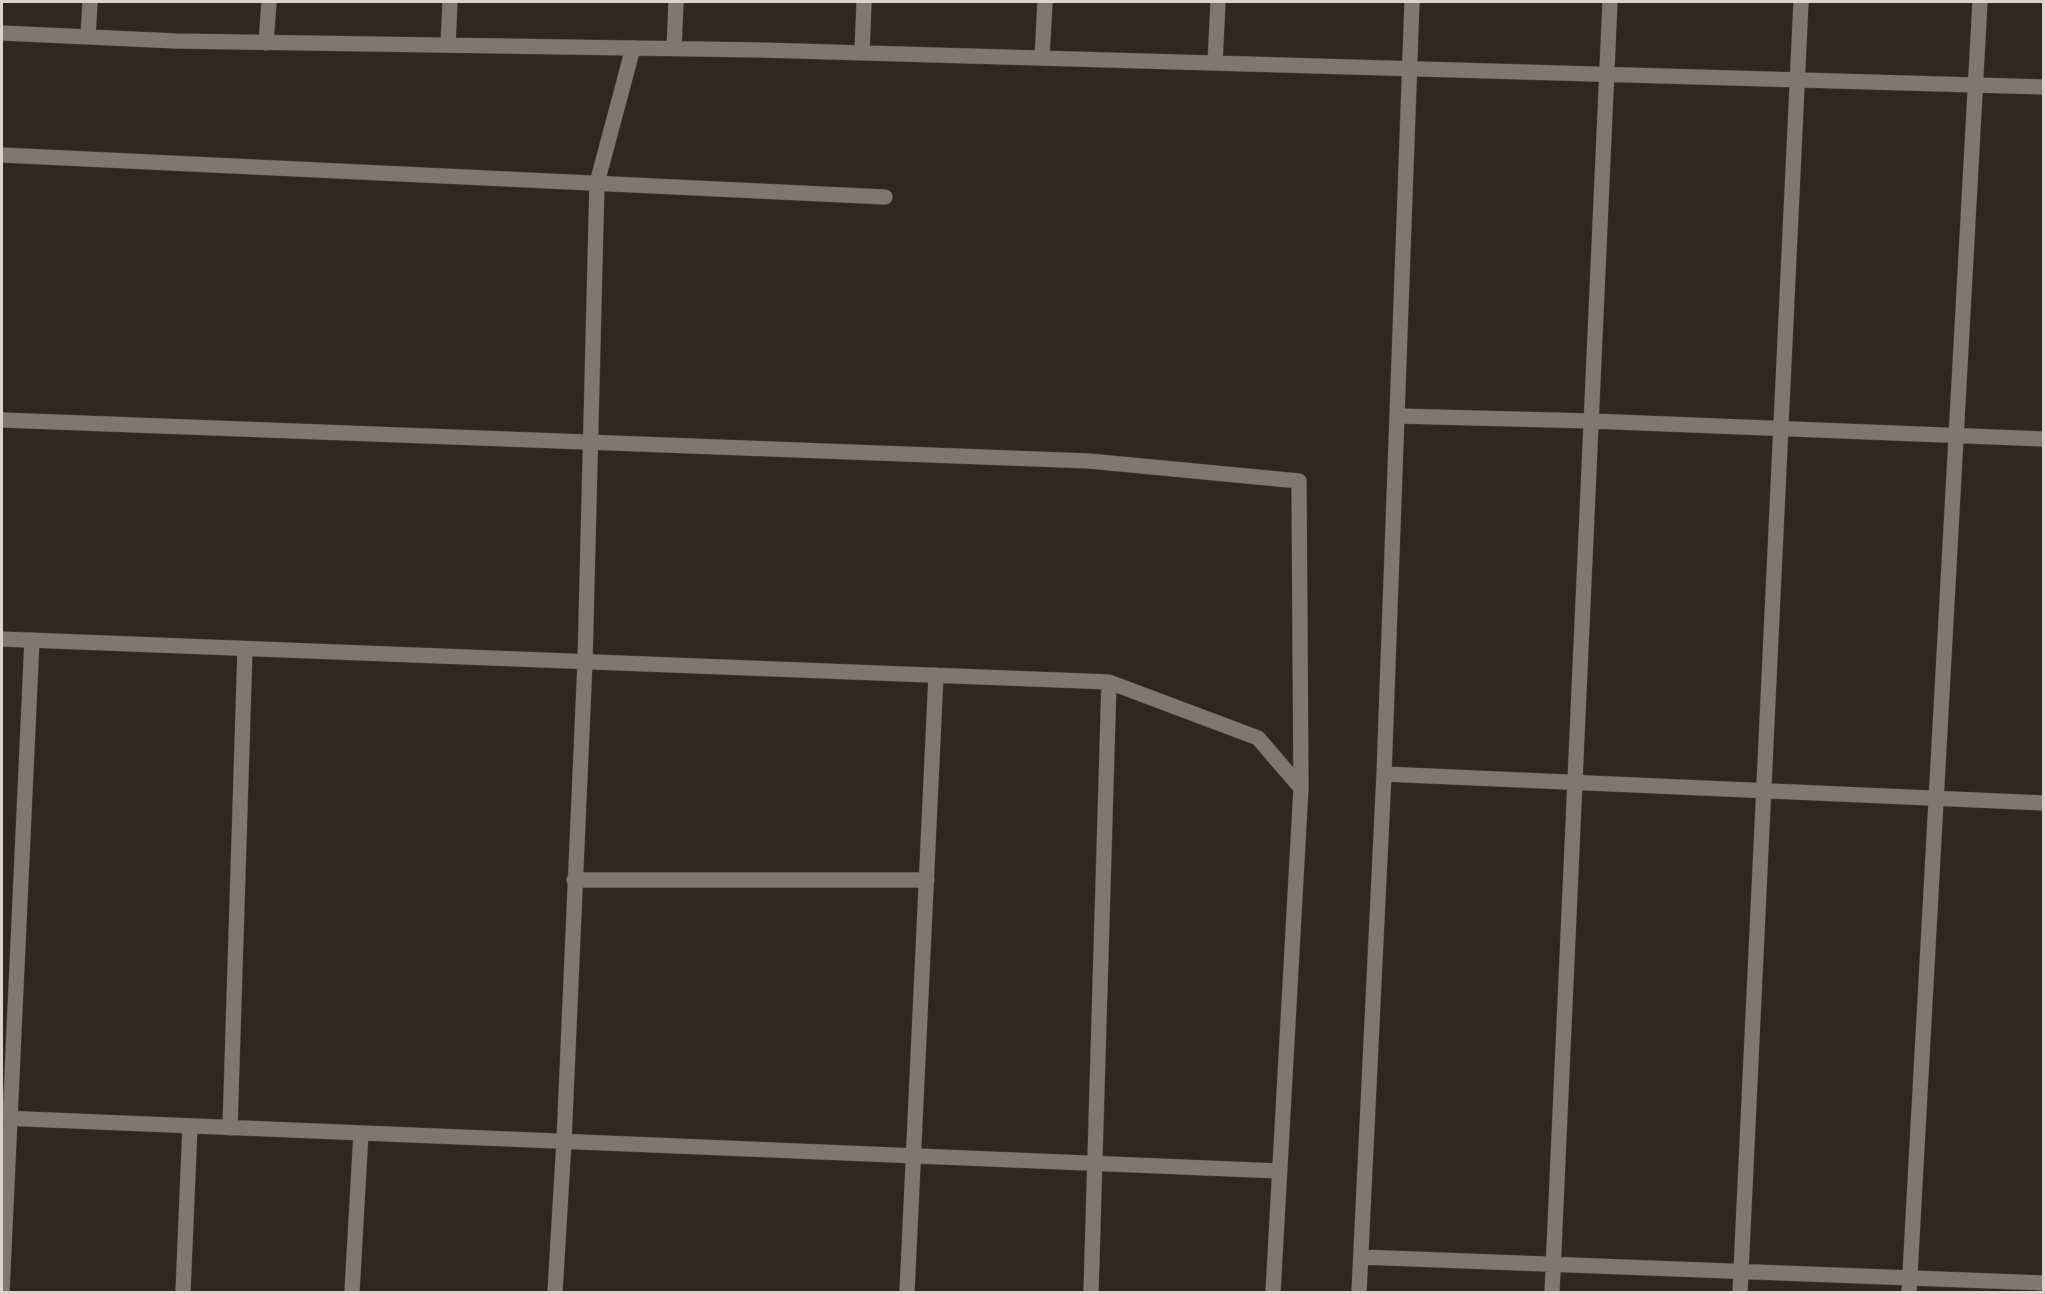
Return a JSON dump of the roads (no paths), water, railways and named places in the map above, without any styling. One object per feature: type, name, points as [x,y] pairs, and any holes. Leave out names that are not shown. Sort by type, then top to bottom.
[{"type":"street","points":[[88,37],[90,2]]},
{"type":"street","points":[[266,43],[269,2]]},
{"type":"street","points":[[448,45],[450,2]]},
{"type":"street","points":[[674,49],[676,2]]},
{"type":"street","points":[[862,53],[864,2]]},
{"type":"street","points":[[1042,58],[1045,2]]},
{"type":"street","points":[[1215,63],[1218,2]]},
{"type":"street","points":[[1359,1293],[1384,774],[1412,2]]},
{"type":"street","points":[[1552,1293],[1610,2]]},
{"type":"street","points":[[1740,1293],[1801,2]]},
{"type":"street","points":[[1909,1285],[1980,2]]},
{"type":"street","points":[[2,33],[266,43],[862,53],[2043,87]]},
{"type":"street","points":[[555,1293],[585,662],[597,183],[633,48]]},
{"type":"street","points":[[2,155],[885,197]]},
{"type":"street","points":[[1397,416],[1591,421],[2043,439]]},
{"type":"street","points":[[2,420],[1089,461],[1299,481],[1301,788],[1273,1293]]},
{"type":"street","points":[[2,639],[1109,682],[1258,738],[1301,788]]},
{"type":"street","points":[[2,1293],[6,1118],[32,640]]},
{"type":"street","points":[[230,1128],[245,649]]},
{"type":"street","points":[[907,1293],[936,675]]},
{"type":"street","points":[[1091,1293],[1109,682]]},
{"type":"street","points":[[1384,774],[2043,803]]},
{"type":"street","points":[[574,880],[927,880]]},
{"type":"street","points":[[6,1118],[1279,1171]]},
{"type":"street","points":[[183,1293],[190,1126]]},
{"type":"street","points":[[352,1293],[361,1133]]},
{"type":"street","points":[[1361,1257],[1741,1272],[1909,1285],[2043,1283]]}]
